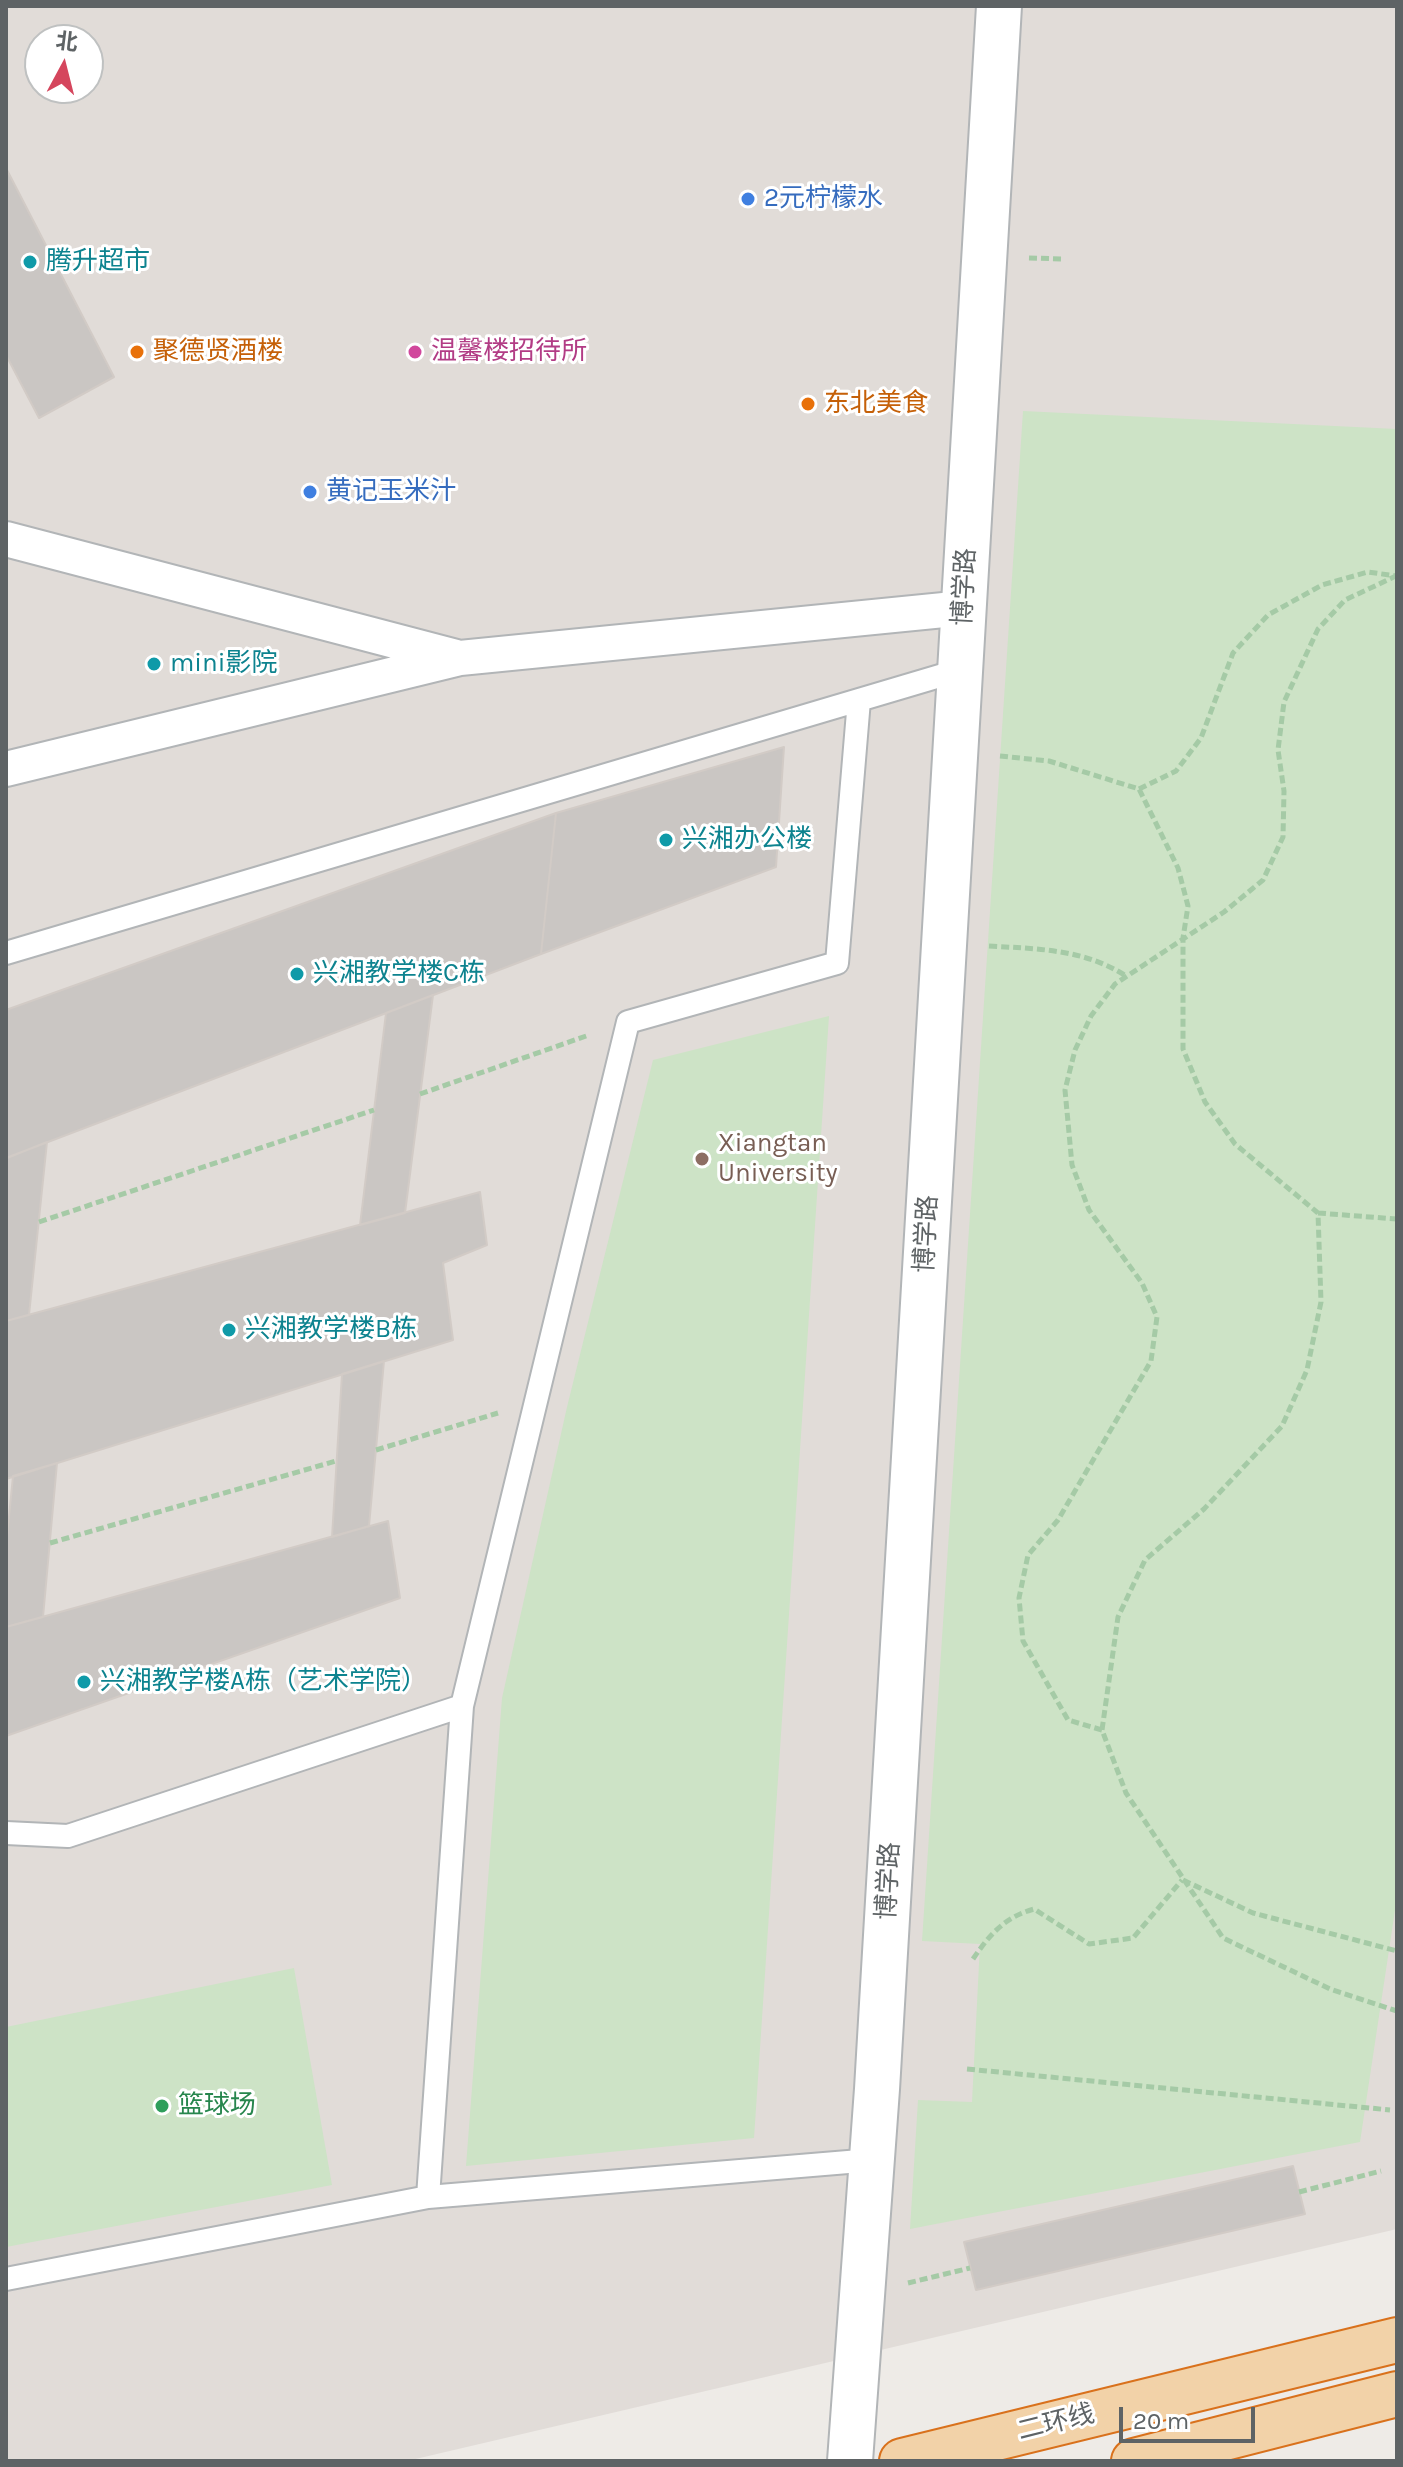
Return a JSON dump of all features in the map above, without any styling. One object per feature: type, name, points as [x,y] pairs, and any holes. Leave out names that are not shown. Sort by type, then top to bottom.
[{"type":"highway","name":"二环线","points":[[902,2461],[1397,2340]]},
{"type":"highway","points":[[1134,2461],[1397,2394]]},
{"type":"street","name":"博学路","points":[[850,2461],[872,2160],[999,6]]},
{"type":"street","points":[[6,539],[460,658]]},
{"type":"street","points":[[6,769],[460,658],[964,608]]},
{"type":"lane","points":[[6,953],[960,670]]},
{"type":"lane","points":[[428,2197],[462,1706],[628,1022],[837,963],[859,700]]},
{"type":"lane","points":[[6,1833],[68,1836],[462,1706]]},
{"type":"lane","points":[[6,2279],[428,2197],[872,2160]]},
{"type":"path","points":[[994,755],[1049,761],[1139,789],[1176,771],[1201,738],[1233,653],[1268,615],[1322,585],[1368,572],[1396,576]]},
{"type":"path","points":[[1102,1730],[1068,1720],[1047,1687],[1023,1641],[1019,1598],[1028,1555],[1058,1520],[1151,1361],[1157,1317],[1142,1283],[1089,1210],[1072,1165],[1065,1090],[1075,1050],[1091,1016],[1115,984],[1224,912],[1263,880],[1283,837],[1284,791],[1278,750],[1284,702],[1318,629],[1345,600],[1396,576]]},
{"type":"path","points":[[1139,789],[1178,868],[1188,906],[1183,938],[1183,1049],[1205,1102],[1235,1144],[1318,1213],[1397,1219]]},
{"type":"path","points":[[944,943],[1067,952],[1101,961],[1126,976]]},
{"type":"path","points":[[420,1094],[628,1022]]},
{"type":"path","points":[[39,1222],[374,1110]]},
{"type":"path","points":[[1318,1213],[1321,1302],[1307,1370],[1282,1426],[1204,1509],[1145,1560],[1118,1617],[1102,1730],[1126,1793],[1223,1938],[1330,1989],[1397,2011]]},
{"type":"path","points":[[376,1450],[534,1403]]},
{"type":"path","points":[[50,1543],[336,1461]]},
{"type":"path","points":[[1182,1880],[1253,1913],[1397,1951]]},
{"type":"path","points":[[973,1959],[988,1937],[1012,1915],[1034,1909],[1089,1944],[1133,1938],[1182,1880]]},
{"type":"path","points":[[967,2069],[1390,2110]]},
{"type":"path","points":[[1299,2192],[1381,2171]]},
{"type":"path","points":[[895,2286],[970,2268]]},
{"type":"shaded area","name":"Xiangtan University","points":[[6,6],[1397,6],[1397,2229],[407,2461],[6,2461]]},
{"type":"green space","points":[[1023,411],[1397,429],[1397,1897],[1360,2142],[910,2229],[918,2100],[972,2102],[980,1944],[922,1941]]},
{"type":"green space","points":[[829,1016],[754,2138],[466,2166],[502,1698],[567,1407],[653,1060]]},
{"type":"green space","name":"篮球场","points":[[294,1968],[332,2185],[6,2247],[6,2027]]},
{"type":"building","name":"腾升超市","points":[[6,168],[114,377],[39,418],[6,355]]},
{"type":"building","name":"兴湘办公楼","points":[[784,747],[776,867],[541,954],[556,813]]},
{"type":"building","name":"兴湘教学楼C栋","points":[[556,813],[541,954],[6,1158],[6,1010]]},
{"type":"building","points":[[433,995],[405,1213],[360,1225],[386,1013]]},
{"type":"building","points":[[47,1142],[29,1315],[6,1321],[7,1158]]},
{"type":"building","name":"兴湘教学楼B栋","points":[[480,1192],[487,1245],[443,1263],[453,1340],[6,1479],[6,1321]]},
{"type":"building","points":[[384,1361],[369,1526],[332,1537],[342,1374]]},
{"type":"building","points":[[57,1463],[43,1617],[6,1627],[6,1547],[13,1476]]},
{"type":"building","name":"兴湘教学楼A栋（艺术学院）","points":[[388,1521],[400,1598],[6,1736],[6,1627]]},
{"type":"building","points":[[1293,2166],[1305,2214],[976,2290],[964,2242]]},
{"type":"place","name":"2元柠檬水","points":[[748,199]]},
{"type":"place","name":"腾升超市","points":[[30,262]]},
{"type":"place","name":"聚德贤酒楼","points":[[137,352]]},
{"type":"place","name":"温馨楼招待所","points":[[415,352]]},
{"type":"place","name":"东北美食","points":[[808,404]]},
{"type":"place","name":"黄记玉米汁","points":[[310,492]]},
{"type":"place","name":"mini影院","points":[[154,664]]},
{"type":"place","name":"兴湘办公楼","points":[[666,840]]},
{"type":"place","name":"兴湘教学楼C栋","points":[[297,974]]},
{"type":"place","name":"Xiangtan University","points":[[702,1159]]},
{"type":"place","name":"兴湘教学楼B栋","points":[[229,1330]]},
{"type":"place","name":"兴湘教学楼A栋（艺术学院）","points":[[84,1682]]},
{"type":"place","name":"篮球场","points":[[162,2106]]}]
